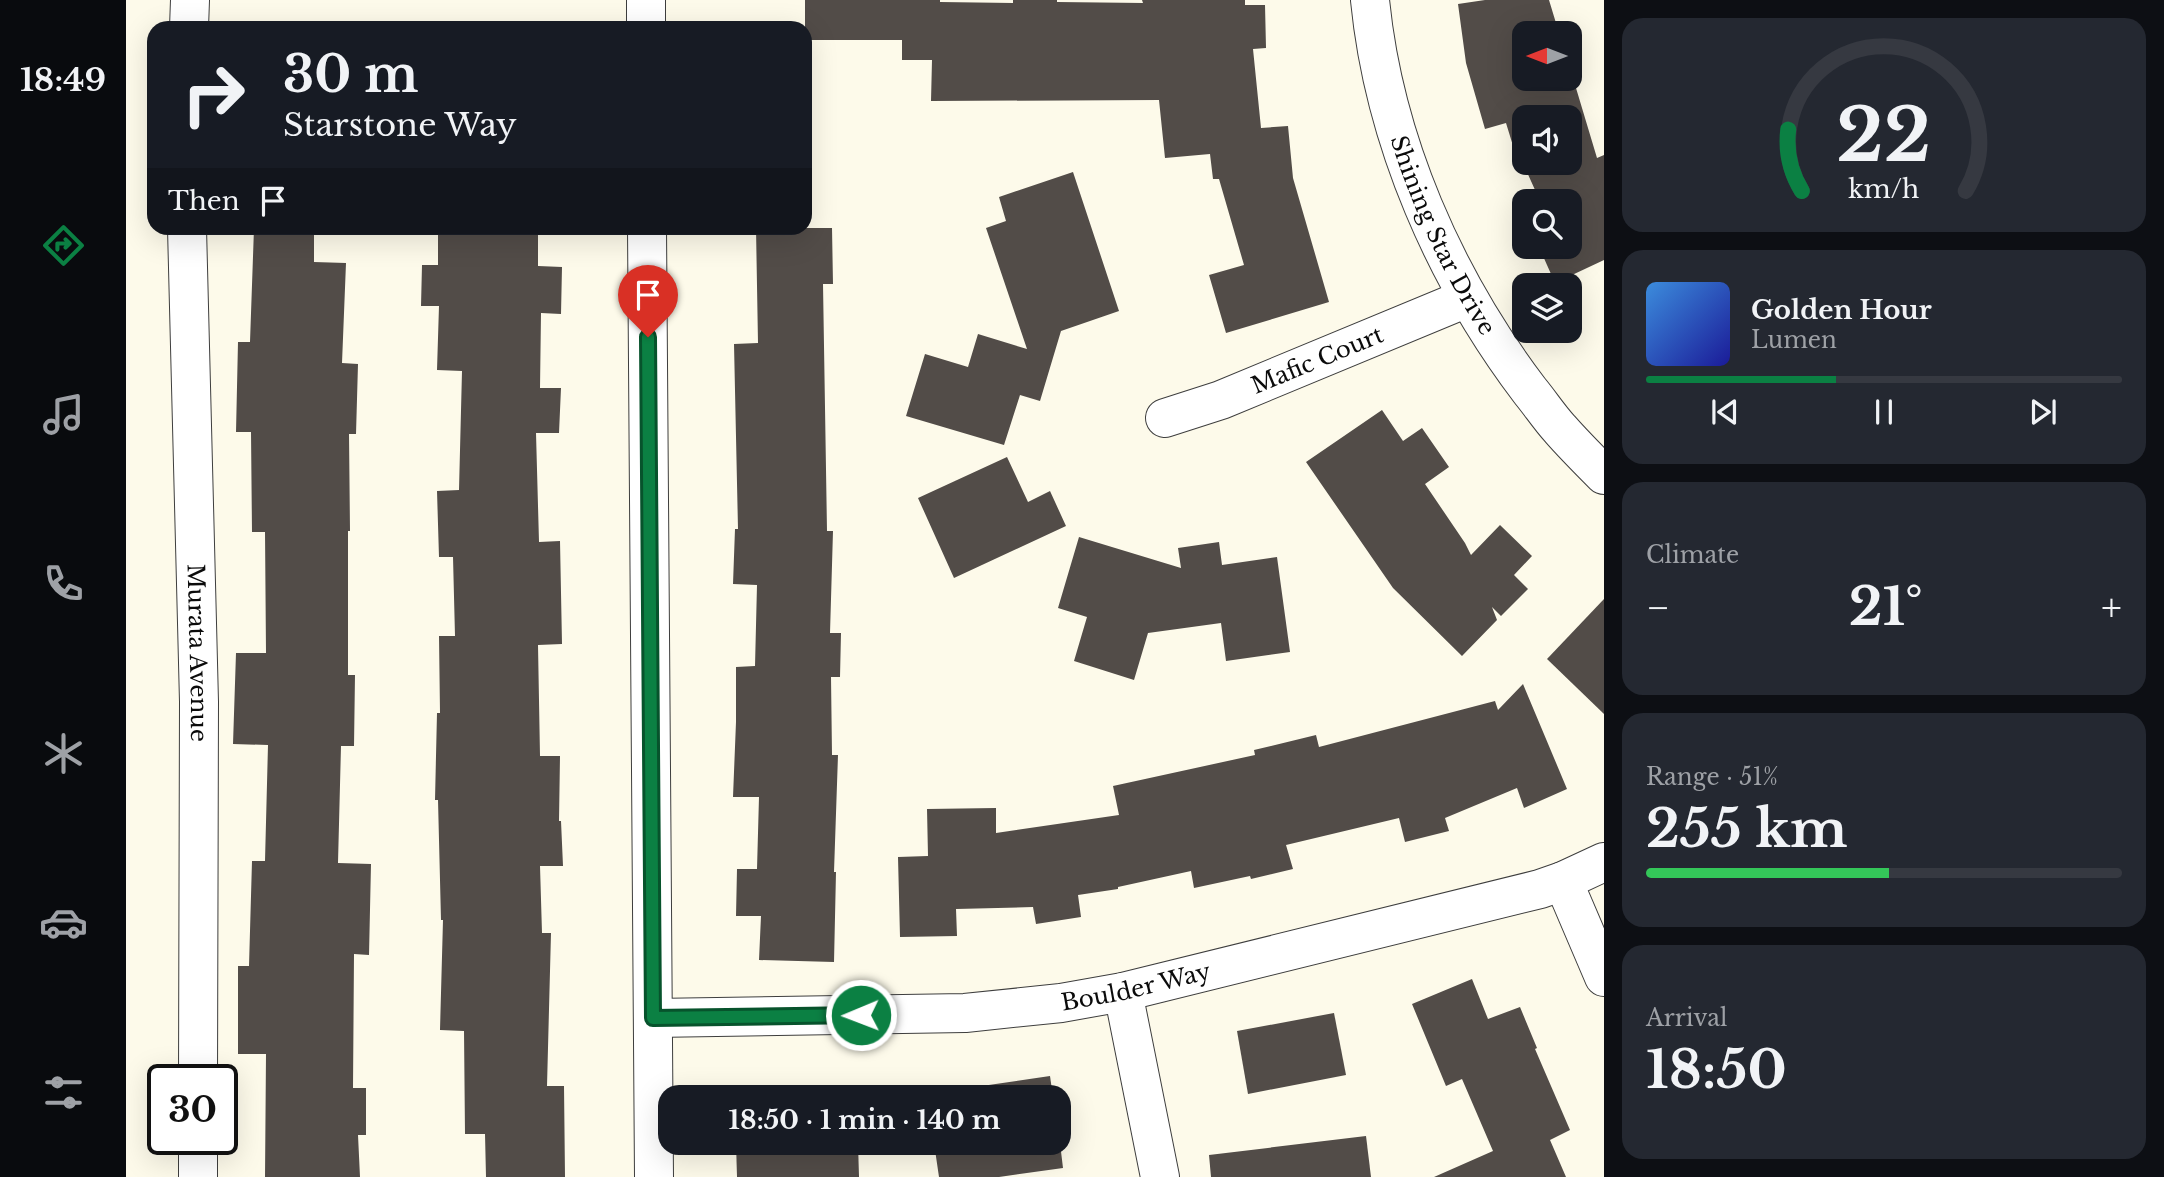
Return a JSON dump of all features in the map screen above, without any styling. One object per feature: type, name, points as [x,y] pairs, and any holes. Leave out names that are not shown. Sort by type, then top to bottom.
[{"type":"street","points":[[189,21],[190,0]]},
{"type":"street","points":[[646,0],[646,21]]},
{"type":"street","name":"Shining Star Drive","points":[[1370,0],[1373,35],[1396,131],[1425,211],[1467,298],[1506,359],[1559,428],[1604,475]]},
{"type":"street","name":"Murata Avenue","points":[[187,235],[199,702],[198,1064]]},
{"type":"street","points":[[647,235],[654,1177]]},
{"type":"street","name":"Mafic Court","points":[[1165,418],[1221,400],[1467,298]]},
{"type":"street","name":"Boulder Way","points":[[653,1018],[965,1013],[1061,1003],[1123,992],[1541,888],[1604,862]]},
{"type":"street","points":[[1563,881],[1604,977]]},
{"type":"street","points":[[1123,992],[1160,1177]]},
{"type":"street","points":[[198,1155],[198,1177]]},
{"type":"building","points":[[805,0],[1013,3],[1013,0],[1057,0],[1143,3],[1142,0],[1245,0],[1245,5],[1265,5],[1266,48],[1253,49],[1261,128],[1288,126],[1293,178],[1329,302],[1226,333],[1209,275],[1244,265],[1219,179],[1213,179],[1210,154],[1165,158],[1159,100],[931,101],[932,60],[902,60],[902,40],[812,40],[812,21],[805,21]]},
{"type":"building","points":[[1485,0],[1549,0],[1555,21],[1512,21],[1512,91],[1577,91],[1581,105],[1512,105],[1512,142],[1506,123],[1485,129],[1466,63],[1458,4]]},
{"type":"building","points":[[1582,108],[1597,158],[1604,155],[1604,260],[1576,273],[1551,273],[1544,259],[1582,259],[1582,189],[1535,189],[1528,175],[1582,175]]},
{"type":"building","points":[[1073,172],[1119,311],[1061,331],[1040,401],[1020,395],[1004,445],[906,416],[925,354],[968,367],[978,334],[1027,349],[986,228],[1006,221],[999,197]]},
{"type":"building","points":[[812,228],[832,228],[833,284],[823,284],[827,531],[833,531],[830,633],[841,633],[840,677],[831,677],[832,755],[838,755],[834,962],[759,960],[761,916],[736,916],[737,869],[757,869],[759,797],[733,797],[736,667],[755,666],[757,585],[733,584],[735,529],[738,529],[734,344],[758,343],[756,235],[812,235]]},
{"type":"building","points":[[254,235],[314,235],[314,262],[346,263],[342,363],[358,364],[356,434],[349,434],[348,675],[355,675],[354,746],[341,746],[338,863],[371,864],[369,955],[354,954],[353,1088],[366,1088],[366,1135],[358,1135],[360,1177],[265,1177],[266,1054],[238,1054],[238,966],[249,966],[252,861],[265,861],[268,745],[233,744],[236,653],[266,653],[265,532],[252,532],[251,432],[236,432],[238,342],[250,342]]},
{"type":"building","points":[[438,235],[538,235],[538,266],[562,267],[561,314],[541,313],[540,388],[561,388],[559,433],[536,433],[539,542],[560,541],[562,644],[538,645],[540,756],[560,756],[559,821],[563,866],[540,866],[542,933],[551,933],[547,1086],[564,1086],[565,1177],[486,1177],[485,1134],[465,1134],[464,1031],[440,1030],[443,920],[438,800],[435,800],[437,713],[440,713],[439,636],[455,636],[453,557],[439,557],[437,491],[459,490],[462,371],[437,370],[439,306],[421,306],[422,265],[438,265]]},
{"type":"building","points":[[1382,410],[1403,441],[1422,428],[1449,467],[1425,484],[1471,555],[1500,525],[1532,556],[1514,575],[1528,589],[1501,616],[1492,607],[1497,620],[1462,656],[1393,588],[1306,462]]},
{"type":"building","points":[[1007,457],[1028,502],[1050,491],[1066,526],[954,578],[918,498]]},
{"type":"building","points":[[1079,537],[1181,568],[1178,548],[1219,542],[1222,565],[1277,557],[1290,652],[1226,661],[1221,623],[1148,633],[1134,680],[1074,661],[1087,617],[1058,608]]},
{"type":"building","points":[[1604,599],[1604,714],[1547,659]]},
{"type":"building","points":[[1523,684],[1567,789],[1524,808],[1517,788],[1445,818],[1449,831],[1405,842],[1399,818],[1286,845],[1293,869],[1194,888],[1191,871],[1118,889],[1078,895],[1081,917],[1036,924],[1033,907],[956,909],[957,936],[900,937],[898,857],[928,856],[927,809],[996,808],[996,833],[1119,815],[1113,786],[1255,755],[1254,750],[1316,735],[1319,747],[1495,701],[1498,710]]},
{"type":"building","points":[[1472,979],[1488,1019],[1520,1007],[1570,1130],[1550,1140],[1566,1177],[1434,1177],[1493,1151],[1462,1079],[1446,1086],[1412,1004]]},
{"type":"building","points":[[1334,1013],[1346,1075],[1248,1094],[1237,1031]]},
{"type":"building","points":[[1050,1076],[1051,1085],[988,1085]]},
{"type":"building","points":[[1366,1136],[1371,1177],[1211,1177],[1209,1155]]},
{"type":"building","points":[[736,1155],[858,1155],[859,1177],[737,1177]]},
{"type":"building","points":[[936,1155],[1061,1155],[1063,1168],[999,1177],[939,1177]]},
{"type":"route","points":[[648,337],[653,1018],[861,1015]]}]
